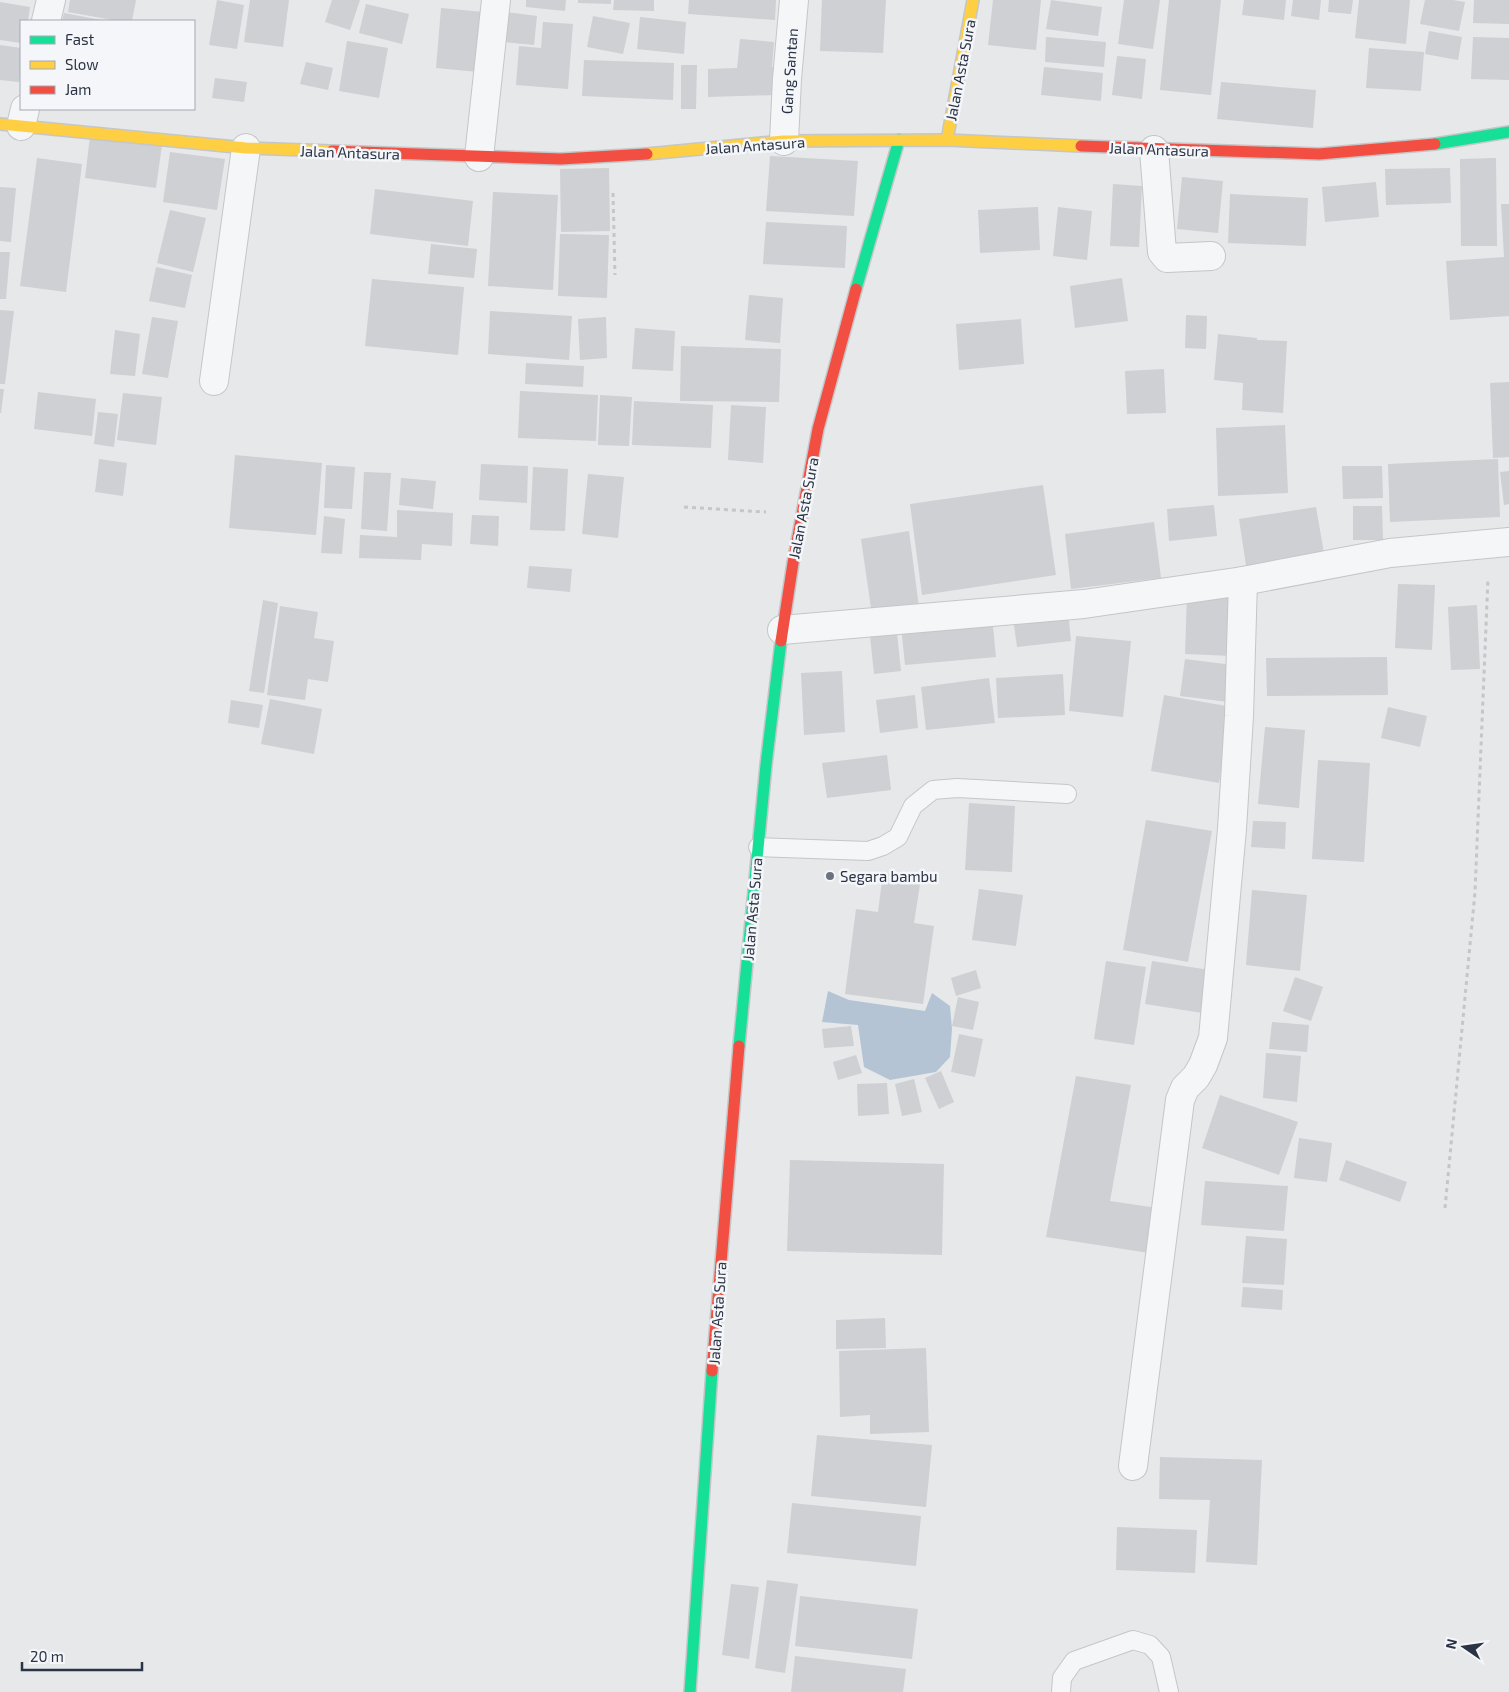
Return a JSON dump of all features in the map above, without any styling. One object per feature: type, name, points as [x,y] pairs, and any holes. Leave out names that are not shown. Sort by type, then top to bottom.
[{"type":"street","points":[[46,20],[51,0]]},
{"type":"street","points":[[479,157],[496,0]]},
{"type":"street","name":"Gang Santan","points":[[784,142],[794,0]]},
{"type":"street","name":"Jalan Asta Sura","points":[[947,140],[973,0]]},
{"type":"street","name":"Jalan Antasura","points":[[15,120],[246,148],[561,159],[612,157],[784,142],[899,140],[947,140],[1154,150],[1319,154],[1429,145],[1509,132]]},
{"type":"street","name":"Jalan Asta Sura","points":[[690,1692],[731,1133],[758,847],[782,630],[801,515],[819,426],[878,206],[899,140]]},
{"type":"street","points":[[214,381],[246,148]]},
{"type":"street","points":[[1154,150],[1162,252],[1167,258],[1211,256]]},
{"type":"street","points":[[782,630],[1084,604],[1243,581],[1390,553],[1499,544]]},
{"type":"street","points":[[1133,1466],[1180,1100],[1185,1088],[1196,1077],[1203,1065],[1213,1038],[1240,716],[1243,581]]},
{"type":"lane","points":[[758,847],[868,851],[883,846],[898,837],[913,806],[933,790],[957,788],[1067,794]]},
{"type":"lane","points":[[1061,1692],[1062,1678],[1074,1661],[1133,1640],[1150,1645],[1161,1657],[1169,1692]]},
{"type":"path","points":[[612,157],[615,275]]},
{"type":"path","points":[[684,506],[801,515]]},
{"type":"path","points":[[1445,1208],[1475,892],[1499,544]]},
{"type":"water","points":[[828,991],[849,1000],[925,1011],[932,993],[950,1006],[952,1029],[950,1057],[936,1072],[890,1080],[864,1067],[858,1025],[822,1022]]},
{"type":"building","points":[[70,0],[136,0],[132,20],[112,20],[68,12]]},
{"type":"building","points":[[217,0],[244,5],[237,49],[209,45]]},
{"type":"building","points":[[250,0],[289,0],[283,47],[244,42]]},
{"type":"building","points":[[332,0],[360,0],[350,30],[325,22]]},
{"type":"building","points":[[526,0],[566,0],[565,11],[526,7]]},
{"type":"building","points":[[578,0],[611,0],[611,4],[578,3]]},
{"type":"building","points":[[614,0],[654,0],[654,11],[613,10]]},
{"type":"building","points":[[689,0],[776,0],[775,20],[688,14]]},
{"type":"building","points":[[822,0],[886,0],[883,53],[820,51]]},
{"type":"building","points":[[993,0],[1041,0],[1036,50],[988,45]]},
{"type":"building","points":[[1051,0],[1102,7],[1098,36],[1046,29]]},
{"type":"building","points":[[1124,0],[1160,0],[1153,49],[1118,44]]},
{"type":"building","points":[[1169,0],[1221,0],[1211,95],[1160,90]]},
{"type":"building","points":[[1244,0],[1286,0],[1284,20],[1242,15]]},
{"type":"building","points":[[1293,0],[1321,0],[1319,20],[1291,16]]},
{"type":"building","points":[[1329,0],[1353,0],[1351,14],[1328,12]]},
{"type":"building","points":[[1359,0],[1410,0],[1406,44],[1355,38]]},
{"type":"building","points":[[1425,0],[1465,2],[1459,31],[1420,24]]},
{"type":"building","points":[[1474,0],[1509,0],[1509,24],[1473,23]]},
{"type":"building","points":[[0,2],[30,7],[28,20],[20,20],[20,43],[0,40]]},
{"type":"building","points":[[366,4],[409,14],[402,44],[359,33]]},
{"type":"building","points":[[441,8],[484,12],[478,72],[436,68]]},
{"type":"building","points":[[507,12],[537,16],[534,45],[504,42]]},
{"type":"building","points":[[64,13],[101,20],[62,20]]},
{"type":"building","points":[[593,16],[630,23],[623,54],[587,47]]},
{"type":"building","points":[[640,17],[686,22],[684,54],[637,49]]},
{"type":"building","points":[[543,22],[573,24],[568,89],[516,85],[519,46],[541,48]]},
{"type":"building","points":[[1429,31],[1462,37],[1458,60],[1425,54]]},
{"type":"building","points":[[1046,37],[1106,42],[1104,67],[1045,62]]},
{"type":"building","points":[[1473,37],[1509,38],[1509,80],[1471,79]]},
{"type":"building","points":[[740,39],[774,42],[772,67],[774,67],[775,95],[708,97],[708,69],[737,68]]},
{"type":"building","points":[[347,41],[388,48],[379,98],[339,91]]},
{"type":"building","points":[[0,45],[20,48],[19,82],[0,80]]},
{"type":"building","points":[[1369,48],[1424,52],[1421,91],[1366,88]]},
{"type":"building","points":[[1117,56],[1146,59],[1142,99],[1112,95]]},
{"type":"building","points":[[584,60],[674,63],[673,100],[582,96]]},
{"type":"building","points":[[306,62],[333,68],[328,90],[300,84]]},
{"type":"building","points":[[681,65],[697,65],[696,109],[681,109]]},
{"type":"building","points":[[1044,67],[1103,73],[1101,101],[1041,95]]},
{"type":"building","points":[[215,78],[247,82],[244,102],[212,98]]},
{"type":"building","points":[[1221,82],[1316,90],[1313,128],[1217,119]]},
{"type":"building","points":[[90,136],[162,145],[156,188],[85,178]]},
{"type":"building","points":[[170,152],[225,159],[217,210],[163,202]]},
{"type":"building","points":[[770,156],[858,161],[854,216],[766,211]]},
{"type":"building","points":[[37,158],[82,164],[66,292],[20,286]]},
{"type":"building","points":[[1496,158],[1497,246],[1461,246],[1460,159]]},
{"type":"building","points":[[609,168],[610,231],[561,232],[560,169]]},
{"type":"building","points":[[1450,168],[1451,203],[1386,205],[1385,169]]},
{"type":"building","points":[[1182,177],[1223,181],[1218,233],[1177,229]]},
{"type":"building","points":[[1376,182],[1379,217],[1325,222],[1322,187]]},
{"type":"building","points":[[1113,184],[1142,186],[1139,247],[1110,246]]},
{"type":"building","points":[[0,187],[16,188],[11,242],[0,241]]},
{"type":"building","points":[[375,189],[473,201],[468,246],[370,234]]},
{"type":"building","points":[[493,192],[558,195],[553,290],[488,286]]},
{"type":"building","points":[[1230,194],[1308,198],[1306,246],[1228,243]]},
{"type":"building","points":[[1501,204],[1509,204],[1509,316],[1450,320],[1446,261],[1504,257]]},
{"type":"building","points":[[1038,207],[1040,250],[980,253],[978,210]]},
{"type":"building","points":[[1058,207],[1092,211],[1087,260],[1053,256]]},
{"type":"building","points":[[170,210],[206,218],[193,272],[157,263]]},
{"type":"building","points":[[766,222],[847,226],[845,268],[763,264]]},
{"type":"building","points":[[560,234],[609,235],[607,298],[558,296]]},
{"type":"building","points":[[431,244],[477,249],[474,278],[428,274]]},
{"type":"building","points":[[0,252],[10,252],[6,299],[0,299]]},
{"type":"building","points":[[156,267],[192,275],[185,308],[149,301]]},
{"type":"building","points":[[1122,278],[1128,321],[1075,328],[1070,286]]},
{"type":"building","points":[[372,279],[464,287],[458,355],[365,346]]},
{"type":"building","points":[[749,295],[783,298],[780,343],[745,340]]},
{"type":"building","points":[[0,310],[14,311],[5,384],[0,384]]},
{"type":"building","points":[[490,311],[572,316],[569,360],[488,354]]},
{"type":"building","points":[[1186,315],[1207,316],[1206,349],[1185,348]]},
{"type":"building","points":[[152,317],[178,321],[168,378],[142,374]]},
{"type":"building","points":[[606,317],[607,358],[580,360],[578,319]]},
{"type":"building","points":[[1021,319],[1024,364],[959,370],[956,324]]},
{"type":"building","points":[[635,328],[675,331],[673,371],[632,369]]},
{"type":"building","points":[[115,330],[140,334],[135,376],[110,374]]},
{"type":"building","points":[[1218,334],[1257,338],[1257,340],[1287,341],[1283,413],[1242,410],[1243,383],[1214,380]]},
{"type":"building","points":[[681,346],[781,349],[779,402],[680,401]]},
{"type":"building","points":[[526,363],[584,366],[583,387],[525,384]]},
{"type":"building","points":[[1164,369],[1166,413],[1127,414],[1125,371]]},
{"type":"building","points":[[1509,382],[1509,457],[1493,458],[1490,383]]},
{"type":"building","points":[[0,389],[4,389],[1,413],[0,413]]},
{"type":"building","points":[[520,391],[598,395],[596,441],[518,438]]},
{"type":"building","points":[[38,392],[96,399],[92,436],[34,429]]},
{"type":"building","points":[[123,393],[162,397],[156,445],[117,440]]},
{"type":"building","points":[[600,395],[632,397],[629,446],[598,445]]},
{"type":"building","points":[[634,401],[713,405],[711,448],[632,445]]},
{"type":"building","points":[[731,405],[766,407],[763,463],[728,460]]},
{"type":"building","points":[[98,412],[118,414],[114,447],[94,444]]},
{"type":"building","points":[[1285,425],[1288,493],[1218,496],[1216,428]]},
{"type":"building","points":[[235,455],[322,463],[316,535],[229,528]]},
{"type":"building","points":[[99,459],[127,463],[123,496],[95,492]]},
{"type":"building","points":[[1498,459],[1500,517],[1390,522],[1388,464]]},
{"type":"building","points":[[481,464],[528,466],[527,503],[479,500]]},
{"type":"building","points":[[326,465],[355,467],[352,509],[324,508]]},
{"type":"building","points":[[1342,466],[1382,466],[1383,498],[1343,499]]},
{"type":"building","points":[[533,467],[568,469],[565,531],[530,530]]},
{"type":"building","points":[[1509,471],[1509,504],[1504,505],[1500,472]]},
{"type":"building","points":[[364,472],[391,473],[387,531],[361,529]]},
{"type":"building","points":[[588,474],[624,477],[618,538],[582,534]]},
{"type":"building","points":[[401,478],[436,481],[433,509],[399,505]]},
{"type":"building","points":[[1043,485],[1056,575],[922,595],[910,504]]},
{"type":"building","points":[[1214,505],[1217,536],[1169,541],[1167,509]]},
{"type":"building","points":[[1353,506],[1382,506],[1383,540],[1353,540]]},
{"type":"building","points":[[1316,507],[1325,559],[1247,572],[1239,519]]},
{"type":"building","points":[[397,510],[453,513],[452,546],[422,544],[421,560],[359,558],[360,535],[397,537]]},
{"type":"building","points":[[472,515],[499,516],[498,546],[470,544]]},
{"type":"building","points":[[324,516],[345,519],[342,554],[321,553]]},
{"type":"building","points":[[1154,522],[1161,578],[1071,589],[1065,534]]},
{"type":"building","points":[[909,531],[919,607],[872,615],[861,539]]},
{"type":"building","points":[[529,566],[572,569],[570,592],[527,588]]},
{"type":"building","points":[[1398,584],[1435,585],[1432,650],[1395,648]]},
{"type":"building","points":[[1187,594],[1236,595],[1233,656],[1185,654]]},
{"type":"building","points":[[263,600],[278,603],[264,693],[249,691]]},
{"type":"building","points":[[1477,605],[1480,669],[1451,670],[1448,607]]},
{"type":"building","points":[[280,606],[318,612],[314,638],[334,641],[328,682],[308,679],[305,700],[267,695]]},
{"type":"building","points":[[1068,611],[1071,641],[1017,647],[1013,618]]},
{"type":"building","points":[[992,617],[996,657],[905,665],[901,626]]},
{"type":"building","points":[[897,633],[901,671],[874,674],[870,636]]},
{"type":"building","points":[[1076,636],[1131,641],[1123,717],[1069,711]]},
{"type":"building","points":[[1387,657],[1388,695],[1267,696],[1266,658]]},
{"type":"building","points":[[1185,659],[1233,665],[1228,702],[1180,696]]},
{"type":"building","points":[[842,671],[845,732],[804,735],[801,673]]},
{"type":"building","points":[[1063,674],[1065,715],[998,718],[996,678]]},
{"type":"building","points":[[989,678],[995,723],[926,730],[921,687]]},
{"type":"building","points":[[915,695],[918,728],[880,733],[876,700]]},
{"type":"building","points":[[1164,695],[1232,707],[1219,783],[1151,771]]},
{"type":"building","points":[[270,699],[322,709],[314,754],[261,744]]},
{"type":"building","points":[[231,700],[263,705],[259,728],[228,723]]},
{"type":"building","points":[[1388,707],[1427,716],[1420,747],[1381,738]]},
{"type":"building","points":[[1265,727],[1305,730],[1299,808],[1258,804]]},
{"type":"building","points":[[887,755],[891,790],[827,798],[822,763]]},
{"type":"building","points":[[1318,760],[1370,763],[1364,862],[1312,859]]},
{"type":"building","points":[[969,803],[1015,806],[1012,872],[965,870]]},
{"type":"building","points":[[1146,820],[1212,831],[1188,962],[1123,950]]},
{"type":"building","points":[[1253,821],[1286,822],[1285,849],[1251,847]]},
{"type":"building","points":[[883,873],[921,878],[914,923],[934,926],[923,1004],[845,994],[856,909],[878,912]]},
{"type":"building","points":[[979,889],[1023,895],[1016,946],[972,940]]},
{"type":"building","points":[[1252,890],[1307,895],[1300,971],[1246,965]]},
{"type":"building","points":[[1106,961],[1146,967],[1134,1045],[1094,1039]]},
{"type":"building","points":[[1152,961],[1216,971],[1209,1014],[1145,1004]]},
{"type":"building","points":[[976,970],[981,988],[956,996],[951,978]]},
{"type":"building","points":[[1295,977],[1323,987],[1311,1021],[1283,1011]]},
{"type":"building","points":[[958,997],[979,1002],[973,1030],[952,1026]]},
{"type":"building","points":[[1272,1022],[1309,1025],[1307,1052],[1269,1049]]},
{"type":"building","points":[[851,1026],[854,1046],[824,1048],[822,1029]]},
{"type":"building","points":[[959,1034],[983,1039],[975,1077],[951,1072]]},
{"type":"building","points":[[1266,1053],[1301,1056],[1297,1102],[1263,1098]]},
{"type":"building","points":[[856,1055],[862,1073],[838,1080],[833,1062]]},
{"type":"building","points":[[941,1071],[954,1102],[939,1109],[925,1078]]},
{"type":"building","points":[[1076,1076],[1131,1085],[1110,1201],[1157,1208],[1149,1253],[1046,1237]]},
{"type":"building","points":[[914,1079],[922,1112],[902,1116],[895,1084]]},
{"type":"building","points":[[887,1083],[889,1114],[858,1116],[857,1084]]},
{"type":"building","points":[[1220,1095],[1298,1122],[1279,1175],[1202,1148]]},
{"type":"building","points":[[1299,1138],[1332,1143],[1327,1182],[1294,1178]]},
{"type":"building","points":[[790,1160],[944,1164],[942,1255],[787,1251]]},
{"type":"building","points":[[1346,1160],[1407,1182],[1400,1202],[1339,1180]]},
{"type":"building","points":[[1205,1181],[1288,1186],[1284,1231],[1201,1225]]},
{"type":"building","points":[[1246,1236],[1287,1239],[1284,1285],[1242,1283]]},
{"type":"building","points":[[1243,1287],[1283,1290],[1282,1310],[1241,1307]]},
{"type":"building","points":[[885,1318],[886,1348],[836,1349],[836,1320]]},
{"type":"building","points":[[926,1348],[929,1432],[870,1434],[870,1415],[840,1417],[839,1351]]},
{"type":"building","points":[[817,1435],[932,1445],[926,1507],[811,1496]]},
{"type":"building","points":[[1160,1457],[1262,1460],[1257,1565],[1206,1562],[1210,1500],[1159,1499]]},
{"type":"building","points":[[792,1503],[921,1516],[916,1566],[787,1553]]},
{"type":"building","points":[[1117,1527],[1197,1530],[1195,1573],[1116,1570]]},
{"type":"building","points":[[767,1580],[798,1584],[785,1673],[755,1668]]},
{"type":"building","points":[[731,1584],[759,1587],[749,1659],[722,1655]]},
{"type":"building","points":[[800,1596],[918,1609],[912,1659],[795,1646]]},
{"type":"building","points":[[795,1656],[906,1669],[903,1692],[791,1692]]},
{"type":"traffic: fast","points":[[1435,144],[1509,132]]},
{"type":"traffic: fast","points":[[856,289],[899,140]]},
{"type":"traffic: fast","points":[[739,1046],[766,765],[781,641]]},
{"type":"traffic: fast","points":[[690,1692],[712,1371]]},
{"type":"traffic: slow","points":[[947,140],[973,0]]},
{"type":"traffic: slow","points":[[0,124],[246,148],[332,151]]},
{"type":"traffic: slow","points":[[647,154],[784,141],[947,140],[1081,146]]},
{"type":"traffic: jam","points":[[1081,146],[1319,154],[1435,144]]},
{"type":"traffic: jam","points":[[332,151],[561,159],[647,154]]},
{"type":"traffic: jam","points":[[781,641],[793,563],[818,429],[856,289]]},
{"type":"traffic: jam","points":[[712,1371],[739,1046]]},
{"type":"place","name":"Segara bambu","points":[[830,876]]}]
